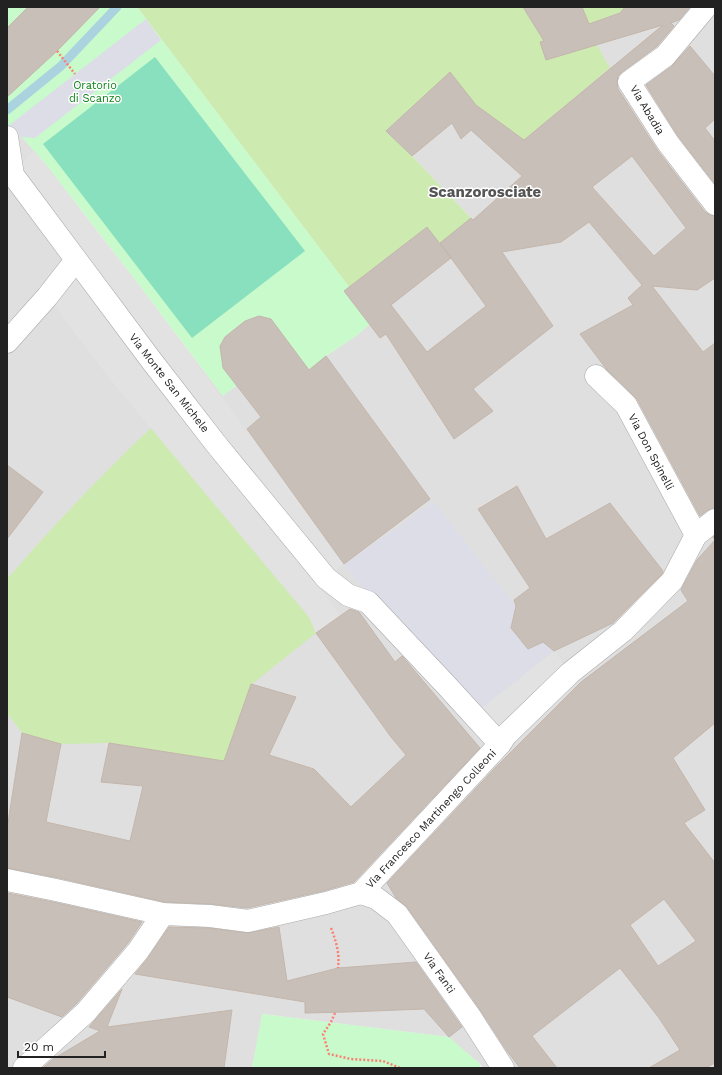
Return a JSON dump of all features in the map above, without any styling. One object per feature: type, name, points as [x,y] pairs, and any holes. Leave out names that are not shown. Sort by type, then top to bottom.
[{"type":"street","name":"Via Abadia","points":[[706,7],[665,56],[628,82],[668,143],[715,204]]},
{"type":"street","name":"Via Monte San Michele","points":[[7,137],[13,175],[212,439],[326,578],[348,595],[368,602],[500,744]]},
{"type":"street","points":[[7,342],[47,297],[76,260]]},
{"type":"street","name":"Via Don Spinelli","points":[[596,376],[626,405],[696,535]]},
{"type":"street","name":"Via Francesco Martinengo Colleoni","points":[[7,880],[163,914],[210,916],[248,921],[362,893],[500,744],[506,735],[570,673],[624,631],[672,581],[696,535],[715,520]]},
{"type":"street","name":"Via Fanti","points":[[362,893],[376,898],[397,914],[471,1018],[503,1068]]},
{"type":"street","points":[[24,1068],[86,1012],[138,952],[163,914]]},
{"type":"path","points":[[57,51],[75,74]]},
{"type":"path","points":[[326,903],[330,925],[337,943],[339,957],[338,968]]},
{"type":"path","points":[[335,1012],[331,1022],[323,1034],[329,1054],[351,1059],[383,1061],[400,1068]]},
{"type":"shaded area","points":[[523,7],[582,7],[620,13],[625,7],[715,7],[715,1068],[483,1068],[448,1037],[263,1014],[252,1068],[7,1068],[7,129],[22,137],[48,167],[223,396],[237,385],[223,368],[220,346],[271,319],[309,370],[370,324],[344,291],[427,227],[471,218],[386,131],[450,72],[476,105],[555,57]]},
{"type":"shaded area","points":[[146,19],[161,40],[35,138],[22,137],[7,129],[7,127]]},
{"type":"shaded area","points":[[34,150],[143,290],[344,564],[326,578],[216,444],[340,616],[316,633],[309,617],[114,384],[47,297],[76,260],[13,175]]},
{"type":"shaded area","points":[[434,502],[516,606],[511,628],[528,649],[543,642],[554,651],[479,710],[368,594],[344,564]]},
{"type":"shaded area","points":[[554,651],[570,673],[506,735],[479,710]]},
{"type":"green space","name":"Oratorio di Scanzo","points":[[7,7],[137,7],[349,287],[370,324],[309,370],[271,319],[220,346],[223,367],[237,385],[223,396],[48,167],[22,137],[7,129],[7,98],[10,95],[7,92]]},
{"type":"green space","points":[[137,7],[523,7],[555,57],[597,45],[610,68],[524,140],[476,105],[450,73],[386,131],[471,218],[440,243],[427,227],[349,287]]},
{"type":"green space","points":[[582,7],[625,7],[620,13],[589,24]]},
{"type":"green space","points":[[155,57],[305,251],[192,338],[43,144]]},
{"type":"green space","points":[[151,428],[309,617],[316,633],[252,684],[224,761],[109,743],[61,744],[22,733],[7,713],[7,579],[113,464]]},
{"type":"green space","points":[[262,1014],[449,1037],[480,1064],[480,1068],[252,1068]]},
{"type":"building","points":[[28,7],[100,7],[57,51],[7,97],[7,28]]},
{"type":"building","points":[[523,7],[582,7],[589,24],[620,13],[625,7],[690,7],[679,20],[671,23],[674,26],[656,47],[622,72],[618,76],[617,82],[618,89],[658,151],[705,212],[715,216],[715,278],[697,290],[652,286],[703,352],[715,343],[715,508],[708,510],[700,516],[637,399],[607,370],[580,334],[633,305],[628,298],[642,285],[589,222],[561,242],[502,252],[553,326],[473,389],[493,411],[454,439],[386,334],[380,338],[344,291],[427,227],[451,258],[440,243],[471,218],[473,220],[522,176],[471,130],[461,139],[452,123],[412,156],[386,131],[450,72],[476,105],[524,140],[663,25],[546,60],[540,42],[544,41]],"holes":[[[632,156],[686,228],[654,256],[592,187]],[[451,258],[486,306],[427,352],[391,305]]]},
{"type":"building","points":[[690,46],[715,76],[715,119],[705,128],[715,141],[715,184],[678,136],[646,85],[672,66]]},
{"type":"building","points":[[259,316],[271,319],[309,370],[326,356],[430,499],[344,564],[247,429],[261,417],[223,368],[220,346],[225,337],[245,321]]},
{"type":"building","points":[[7,465],[43,492],[7,539]]},
{"type":"building","points":[[517,486],[546,539],[610,503],[663,571],[662,574],[613,623],[554,651],[543,642],[528,649],[511,628],[516,606],[514,600],[530,588],[478,509]]},
{"type":"building","points":[[715,540],[715,723],[673,758],[705,810],[684,823],[715,863],[715,1063],[705,1068],[649,1068],[680,1050],[659,1018],[620,968],[532,1036],[557,1068],[520,1068],[407,907],[396,898],[387,883],[496,767],[581,682],[688,601],[681,590],[697,560]],"holes":[[[664,899],[696,941],[658,966],[630,925]]]},
{"type":"building","points":[[350,609],[359,612],[395,662],[402,656],[480,748],[354,882],[323,891],[247,908],[211,904],[165,902],[7,868],[7,829],[22,733],[61,744],[46,822],[130,841],[143,786],[101,782],[109,743],[224,761],[251,684],[296,697],[269,755],[314,769],[351,807],[406,755],[391,737],[316,633]]},
{"type":"building","points":[[7,893],[142,922],[128,943],[77,1003],[62,1017],[7,997]]},
{"type":"building","points":[[169,927],[209,928],[247,933],[279,927],[287,981],[338,968],[416,962],[462,1027],[449,1037],[424,1009],[305,1013],[305,1002],[135,974]]},
{"type":"building","points":[[122,989],[107,1027],[232,1010],[224,1068],[43,1068],[53,1059],[100,1031],[89,1027]]},
{"type":"waterway","points":[[7,110],[61,66],[117,7]]},
{"type":"district","name":"Scanzorosciate","points":[[485,192]]}]
